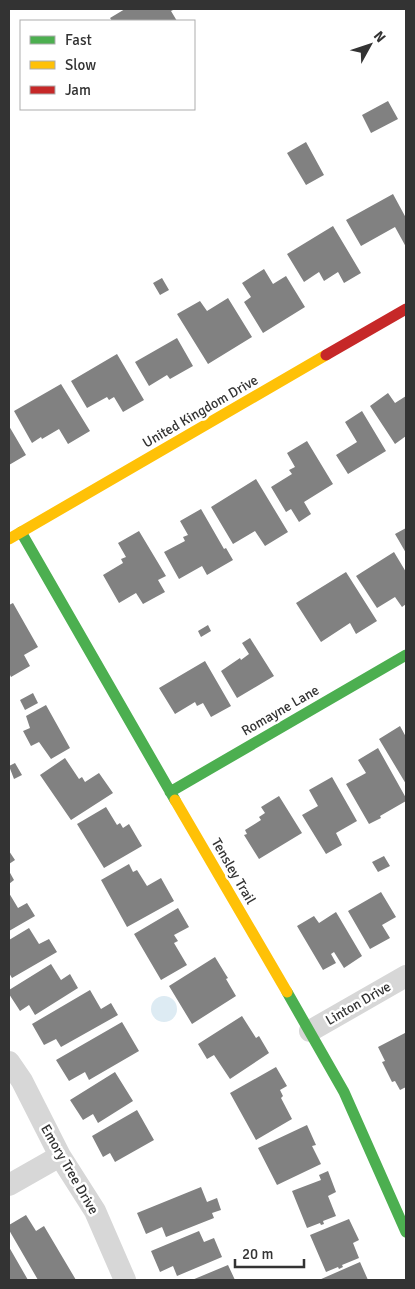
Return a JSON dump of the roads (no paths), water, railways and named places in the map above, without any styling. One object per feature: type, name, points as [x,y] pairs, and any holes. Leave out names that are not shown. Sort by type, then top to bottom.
[{"type":"street","name":"United Kingdom Drive","points":[[9,539],[406,309]]},
{"type":"street","name":"Tensley Trail","points":[[21,532],[344,1092],[406,1232]]},
{"type":"street","name":"Romayne Lane","points":[[170,792],[406,655]]},
{"type":"street","name":"Linton Drive","points":[[310,1031],[406,976]]},
{"type":"street","name":"Emory Tree Drive","points":[[9,1062],[22,1081],[60,1156],[95,1211],[125,1280]]},
{"type":"street","points":[[9,1185],[60,1156]]}]
